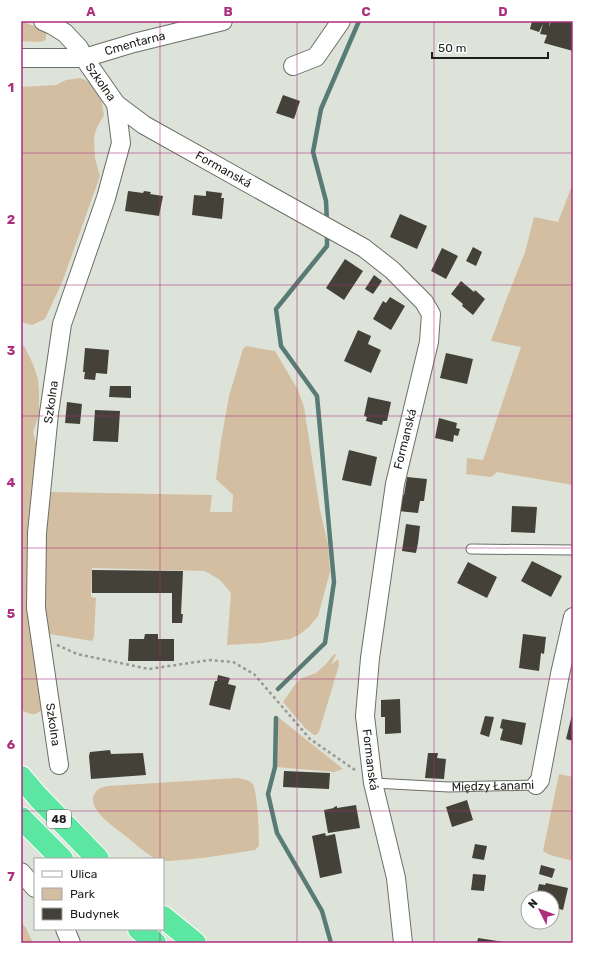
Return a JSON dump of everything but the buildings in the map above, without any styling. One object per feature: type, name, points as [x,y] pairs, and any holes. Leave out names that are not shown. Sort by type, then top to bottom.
[{"type":"highway","name":"48","points":[[21,777],[38,797],[97,858]]},
{"type":"highway","name":"48","points":[[21,818],[61,858]]},
{"type":"highway","points":[[164,918],[195,943]]},
{"type":"highway","points":[[140,930],[155,943]]},
{"type":"street","name":"Szkolna","points":[[43,21],[65,33],[80,48],[84,58],[116,104],[121,143],[106,198],[62,324],[49,413],[37,533],[36,608],[59,765]]},
{"type":"street","name":"Cmentarna","points":[[21,58],[84,58],[134,43],[223,21]]},
{"type":"street","points":[[293,66],[316,56],[341,21]]},
{"type":"street","name":"Formanská","points":[[116,104],[144,125],[364,248],[392,270],[424,302],[431,314],[429,342],[395,484],[370,658],[365,716],[373,784],[396,878],[403,943]]},
{"type":"street","points":[[121,143],[144,125]]},
{"type":"street","name":"Między Łanami","points":[[536,785],[540,780],[560,674],[573,617]]},
{"type":"street","points":[[21,872],[34,887]]},
{"type":"street","points":[[65,930],[71,943]]},
{"type":"lane","points":[[471,549],[573,550]]},
{"type":"lane","name":"Między Łanami","points":[[373,784],[449,787],[536,785]]},
{"type":"path","points":[[40,637],[77,654],[149,669],[210,660],[233,662],[254,674],[310,739],[373,784]]},
{"type":"green space","points":[[21,21],[41,29],[46,33],[46,40],[40,42],[21,41]]},
{"type":"green space","points":[[80,78],[97,88],[101,96],[104,115],[97,127],[94,137],[95,158],[100,176],[63,280],[45,319],[32,325],[21,322],[21,87],[56,85],[66,80]]},
{"type":"green space","points":[[573,183],[573,485],[497,472],[491,477],[466,474],[467,458],[483,460],[521,347],[491,341],[525,252],[534,217],[558,222]]},
{"type":"green space","points":[[21,342],[33,364],[38,379],[39,391],[39,414],[33,432],[39,454],[27,570],[28,603],[44,707],[36,714],[21,710]]},
{"type":"green space","points":[[246,346],[275,351],[298,390],[304,407],[320,510],[328,544],[330,572],[318,616],[309,627],[290,639],[262,643],[227,645],[231,593],[220,580],[205,571],[92,568],[91,597],[96,598],[94,637],[92,641],[50,634],[45,625],[42,609],[42,589],[45,543],[51,492],[212,495],[210,512],[232,512],[233,495],[216,479],[229,396],[243,349]]},
{"type":"green space","points":[[334,654],[336,654],[331,665],[338,659],[339,665],[319,732],[314,735],[305,728],[283,702],[297,682],[302,678],[316,673]]},
{"type":"green space","points":[[278,717],[343,769],[334,772],[277,767]]},
{"type":"green space","points":[[559,774],[573,777],[573,861],[550,855],[543,851]]},
{"type":"green space","points":[[237,778],[245,779],[252,783],[256,794],[259,846],[255,850],[203,858],[164,861],[164,858],[154,858],[109,823],[97,811],[93,799],[95,793],[102,787]]},
{"type":"green space","points":[[21,922],[26,928],[33,943],[21,943]]},
{"type":"waterway","points":[[327,222],[326,201],[313,152],[321,109],[359,21]]},
{"type":"waterway","points":[[278,689],[325,643],[334,582],[317,396],[281,346],[276,309],[327,246],[327,232]]},
{"type":"waterway","points":[[276,718],[275,767],[268,794],[277,833],[322,911],[331,943]]}]
